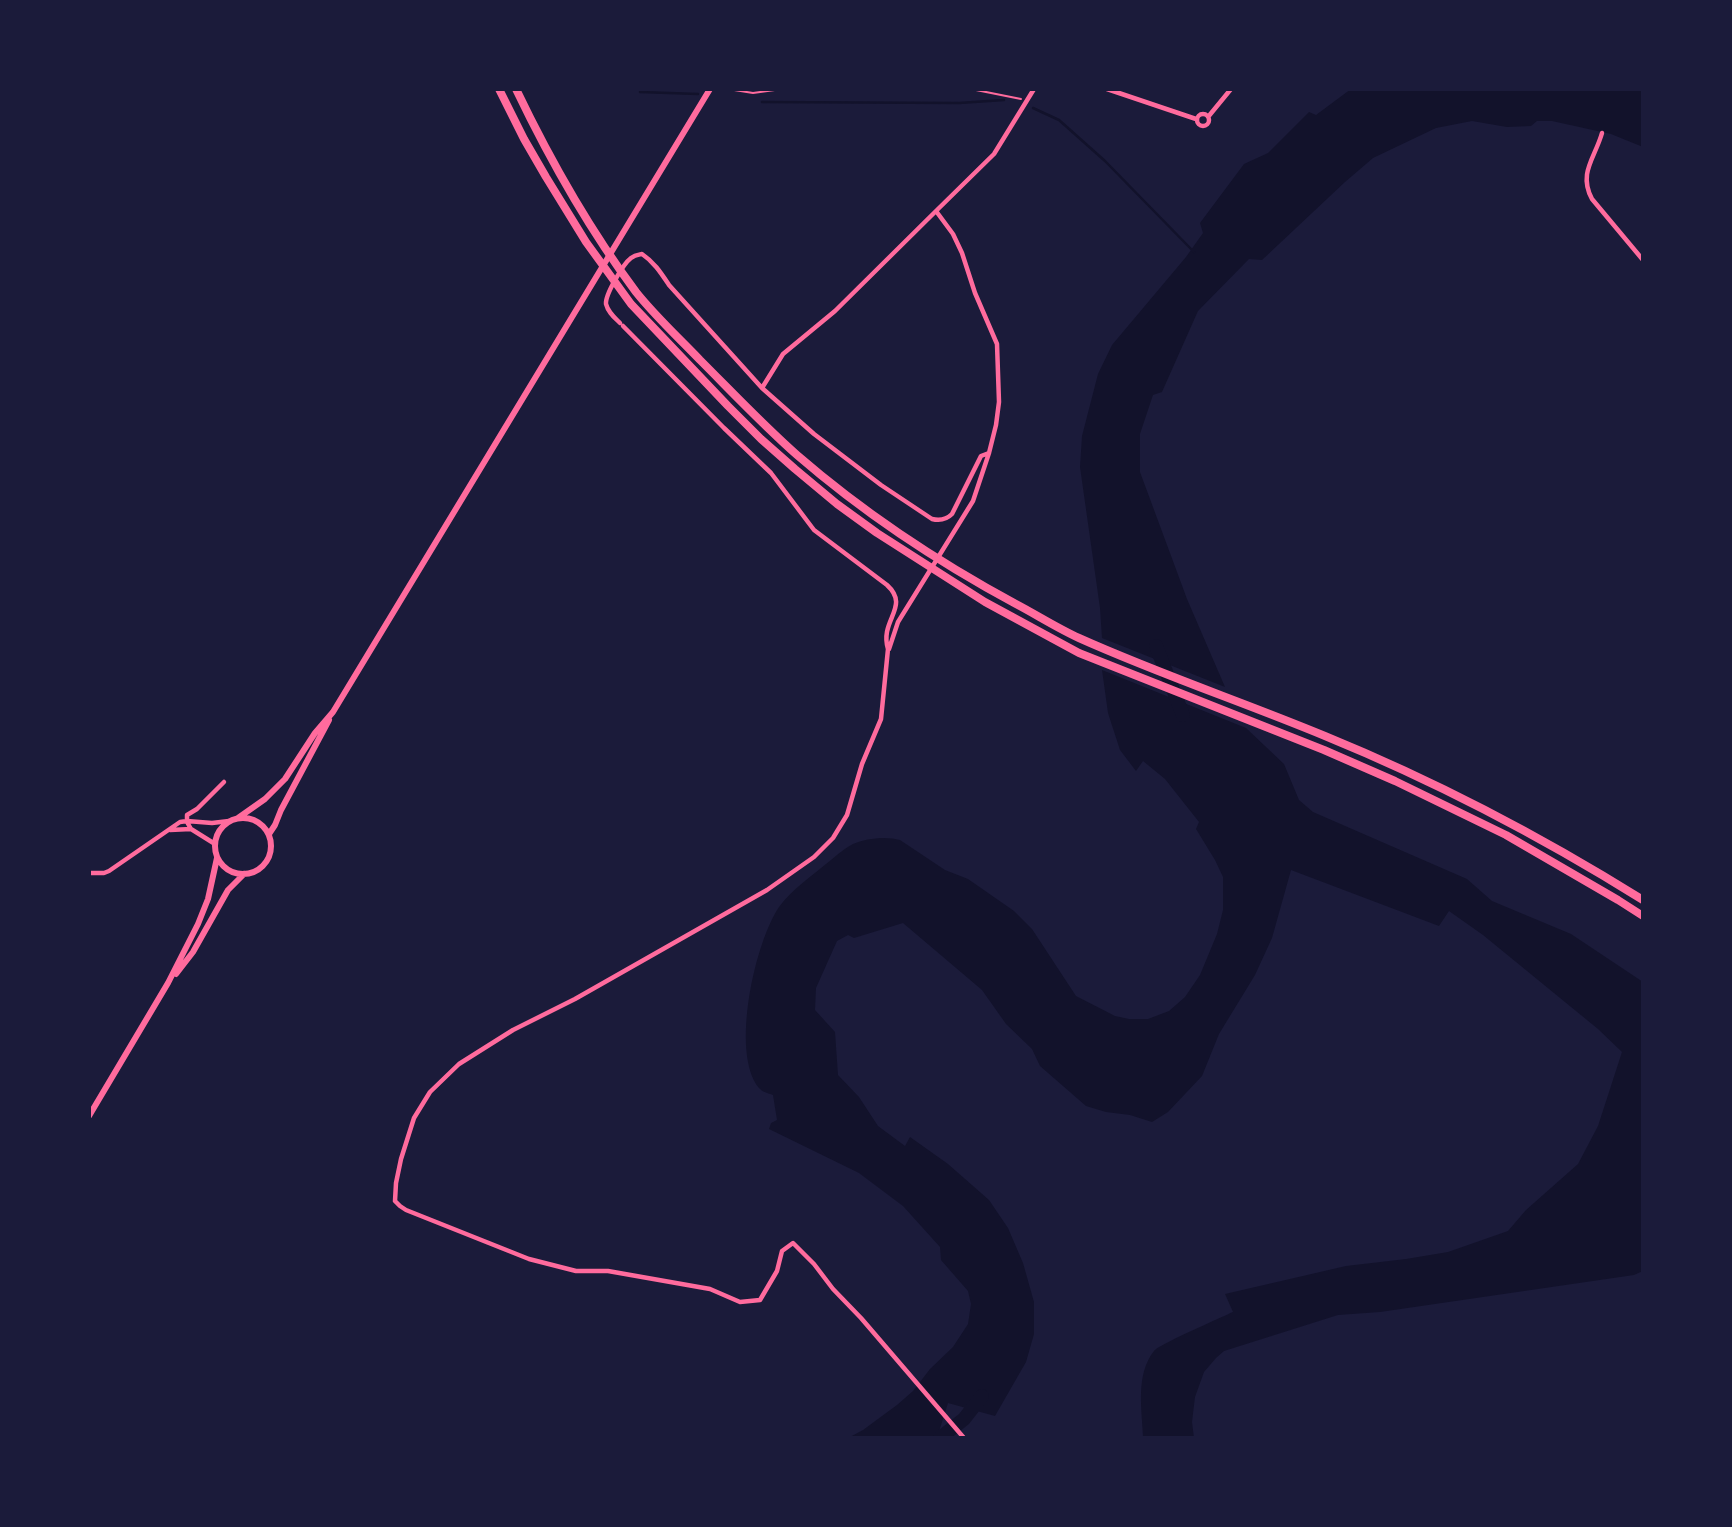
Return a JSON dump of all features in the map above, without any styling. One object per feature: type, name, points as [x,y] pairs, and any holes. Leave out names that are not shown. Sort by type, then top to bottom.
[{"type":"highway","points":[[499,89],[524,139],[586,242],[631,304],[761,439],[847,511],[985,601],[1079,653],[1395,781],[1506,835],[1643,916]]},
{"type":"highway","points":[[516,89],[543,144],[595,233],[638,295],[737,398],[839,490],[926,551],[992,591],[1076,636],[1399,768],[1512,823],[1643,900]]},
{"type":"main road","points":[[269,834],[333,712],[710,89]]},
{"type":"main road","points":[[89,1116],[168,983],[198,924],[208,899],[217,858],[217,835],[229,821],[238,818],[265,799],[285,779],[315,733],[333,712]]},
{"type":"main road","points":[[217,858],[222,865],[236,874],[253,873],[267,861],[271,853],[269,834],[256,821],[238,818]]},
{"type":"main road","points":[[168,983],[193,952],[228,890],[244,874]]},
{"type":"street","points":[[762,388],[783,354],[835,312],[994,154],[1034,89]]},
{"type":"street","points":[[1107,89],[1196,119],[1204,114],[1208,117],[1231,89]]},
{"type":"street","points":[[1128,96],[1129,89]]},
{"type":"street","points":[[1602,133],[1586,178],[1588,190],[1592,199],[1643,260]]},
{"type":"street","points":[[936,211],[958,243],[975,293],[997,344],[999,402],[995,432],[973,501],[898,622],[888,649],[881,719],[862,764],[847,815],[833,838],[814,857],[767,890],[586,993],[513,1030],[459,1064],[430,1092],[414,1118],[401,1159],[395,1201],[406,1210],[529,1259],[576,1271],[608,1271],[710,1289],[740,1302],[761,1300],[777,1271],[782,1251],[793,1243],[964,1438]]},
{"type":"street","points":[[888,649],[887,628],[897,601],[892,589],[814,530],[771,473],[621,325],[608,310],[608,293],[628,260],[642,254],[650,259],[669,285],[762,388],[814,434],[881,485],[932,519],[940,521],[952,514],[981,456],[989,453]]},
{"type":"street","points":[[215,844],[191,829],[187,816],[223,782]]},
{"type":"street","points":[[197,808],[200,822]]},
{"type":"street","points":[[89,873],[109,871],[180,822],[229,821]]},
{"type":"street","points":[[169,830],[191,829]]},
{"type":"path","points":[[727,89],[753,93],[782,89]]},
{"type":"path","points":[[971,89],[1027,100]]},
{"type":"shaded area","points":[[1351,89],[1643,89],[1643,147],[1611,134],[1552,121],[1537,121],[1531,126],[1507,127],[1472,121],[1436,128],[1373,158],[1262,260],[1249,259],[1198,311],[1162,392],[1153,395],[1140,434],[1140,472],[1187,599],[1225,687],[1102,638],[1080,467],[1082,436],[1098,374],[1112,345],[1186,257],[1203,233],[1200,223],[1244,164],[1268,153],[1309,112],[1316,115]]},
{"type":"shaded area","points":[[1102,670],[1246,728],[1284,764],[1299,800],[1313,812],[1467,879],[1492,901],[1571,934],[1643,982],[1643,1271],[1634,1275],[1380,1312],[1338,1315],[1224,1351],[1204,1372],[1195,1397],[1192,1422],[1194,1438],[1143,1438],[1141,1393],[1148,1360],[1158,1348],[1233,1312],[1225,1294],[1346,1266],[1448,1252],[1508,1231],[1526,1210],[1578,1164],[1598,1126],[1622,1052],[1598,1029],[1483,935],[1449,911],[1439,926],[1291,870],[1272,938],[1255,975],[1219,1034],[1202,1076],[1168,1112],[1152,1122],[1086,1106],[1040,1066],[1032,1049],[1006,1024],[982,990],[903,923],[854,938],[848,935],[837,941],[816,988],[815,1010],[835,1032],[838,1075],[859,1097],[878,1126],[905,1146],[910,1137],[948,1164],[989,1200],[1008,1228],[1023,1263],[1034,1302],[1034,1334],[1026,1362],[995,1416],[948,1403],[937,1438],[848,1438],[863,1430],[913,1391],[930,1369],[953,1347],[968,1324],[971,1304],[968,1291],[941,1260],[940,1247],[903,1206],[859,1173],[769,1129],[771,1123],[777,1120],[773,1095],[759,1088],[751,1072],[746,1025],[754,970],[762,945],[770,923],[784,900],[838,854],[864,840],[895,839],[945,870],[968,879],[1014,911],[1032,929],[1076,996],[1115,1016],[1129,1019],[1148,1019],[1169,1011],[1185,997],[1200,975],[1217,934],[1223,910],[1223,877],[1196,829],[1199,822],[1165,779],[1143,761],[1136,771],[1120,750],[1108,713]]},
{"type":"waterway","points":[[640,92],[698,94]]},
{"type":"waterway","points":[[762,102],[959,103],[1004,100]]},
{"type":"waterway","points":[[1033,108],[1059,120],[1105,161],[1194,252]]},
{"type":"waterway","points":[[1156,646],[1183,715]]},
{"type":"waterway","points":[[940,1438],[964,1419],[982,1396]]}]
